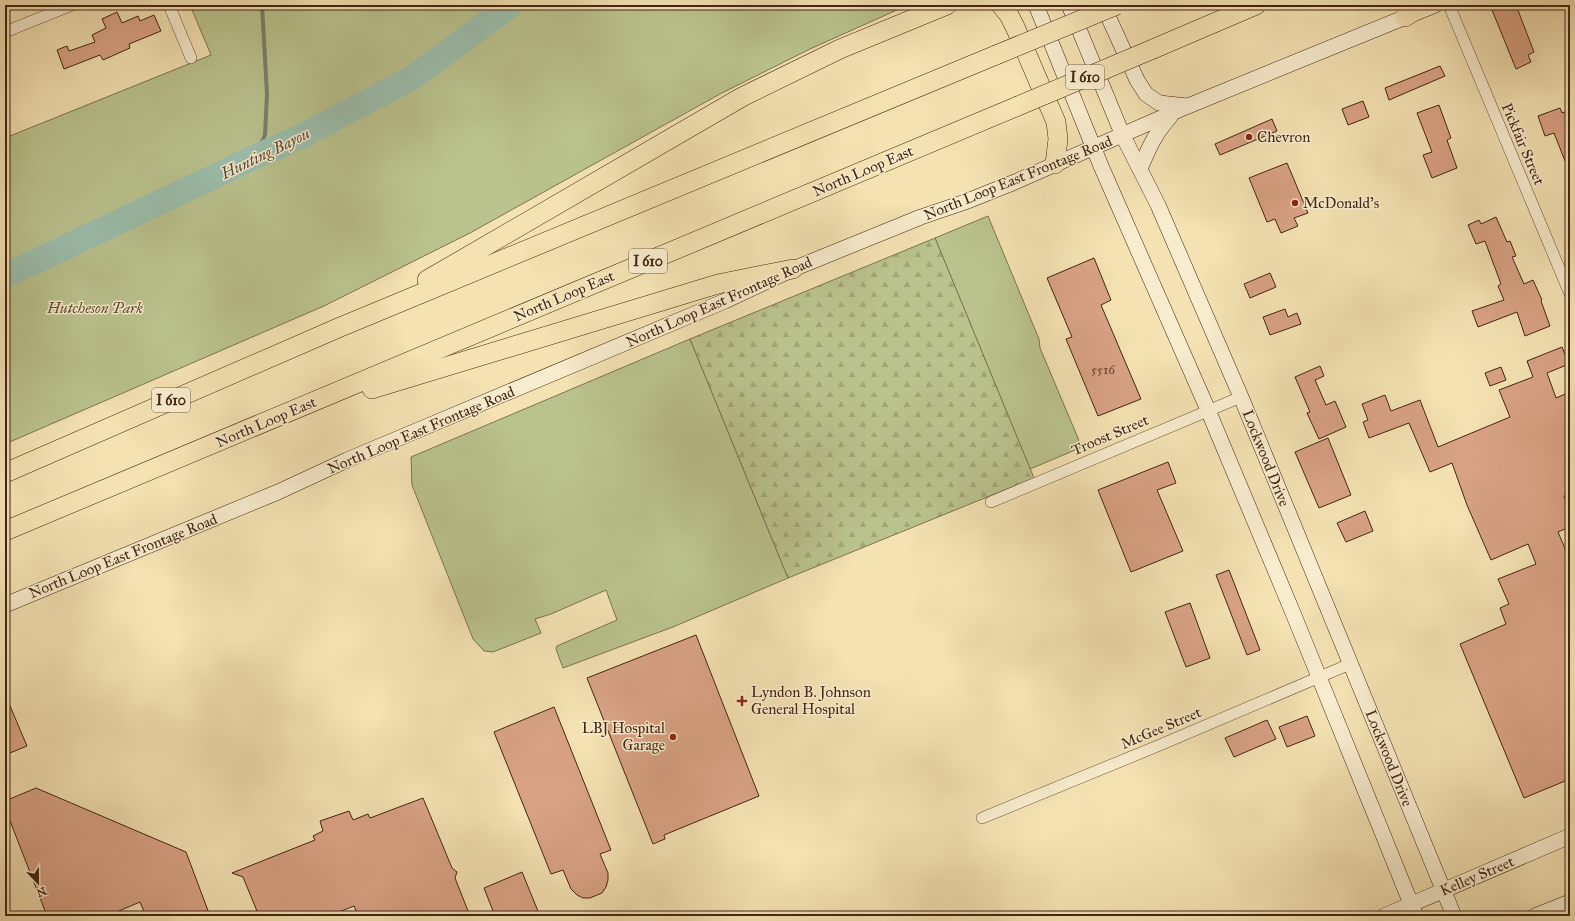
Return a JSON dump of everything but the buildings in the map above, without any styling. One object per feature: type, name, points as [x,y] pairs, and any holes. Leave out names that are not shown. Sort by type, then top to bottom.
[{"type":"highway","points":[[338,328],[490,244],[742,97],[840,49],[947,5]]},
{"type":"highway","points":[[1001,5],[1009,15],[1016,29],[1056,122],[1058,139],[1055,164]]},
{"type":"highway","name":"I 610","points":[[5,473],[338,328],[1117,5]]},
{"type":"highway","name":"North Loop East","points":[[5,531],[1256,5]]},
{"type":"highway","points":[[1405,17],[1424,5]]},
{"type":"highway","points":[[277,417],[718,284],[793,269]]},
{"type":"main road","points":[[1036,5],[1094,148],[1208,410],[1320,677],[1414,910]]},
{"type":"main road","name":"Lockwood Drive","points":[[1069,5],[1122,136],[1161,212],[1241,397],[1454,916]]},
{"type":"main road","points":[[1103,5],[1137,80],[1146,94],[1159,103],[1188,106]]},
{"type":"main road","name":"North Loop East Frontage Road","points":[[5,605],[278,492],[347,460],[726,301],[793,269],[921,217],[965,202],[1014,182],[1188,106],[1435,5]]},
{"type":"main road","points":[[1140,169],[1156,133],[1174,113]]},
{"type":"main road","name":"Kelley Street","points":[[1384,916],[1414,910],[1443,890],[1570,836]]},
{"type":"main road","points":[[1535,916],[1570,902]]},
{"type":"street","points":[[5,32],[72,5]]},
{"type":"street","points":[[169,5],[192,58]]},
{"type":"street","name":"Pickfair Street","points":[[1449,5],[1570,294]]},
{"type":"street","name":"Troost Street","points":[[991,502],[1241,397]]},
{"type":"street","name":"McGee Street","points":[[982,818],[1350,664]]},
{"type":"green space","name":"Hutcheson Park","points":[[190,5],[908,5],[810,49],[720,94],[470,233],[324,306],[5,444],[5,138],[211,55]]},
{"type":"green space","points":[[988,216],[1039,339],[1040,348],[1078,438],[1080,448],[1030,469],[935,238]]},
{"type":"green space","points":[[935,238],[1034,478],[788,578],[690,339]]},
{"type":"green space","points":[[690,339],[788,578],[673,627],[563,668],[556,649],[557,646],[617,620],[606,590],[551,614],[535,619],[541,633],[493,652],[484,651],[473,639],[412,485],[411,457]]},
{"type":"waterway","points":[[255,157],[265,135],[267,94],[262,5]]},
{"type":"waterway","name":"Hunting Bayou","points":[[5,276],[298,138],[412,78],[511,5]]},
{"type":"place","name":"Chevron","points":[[1249,137]]},
{"type":"place","name":"McDonald's","points":[[1295,203]]},
{"type":"place","name":"Lyndon B. Johnson General Hospital","points":[[742,701]]},
{"type":"place","name":"LBJ Hospital Garage","points":[[673,737]]}]
